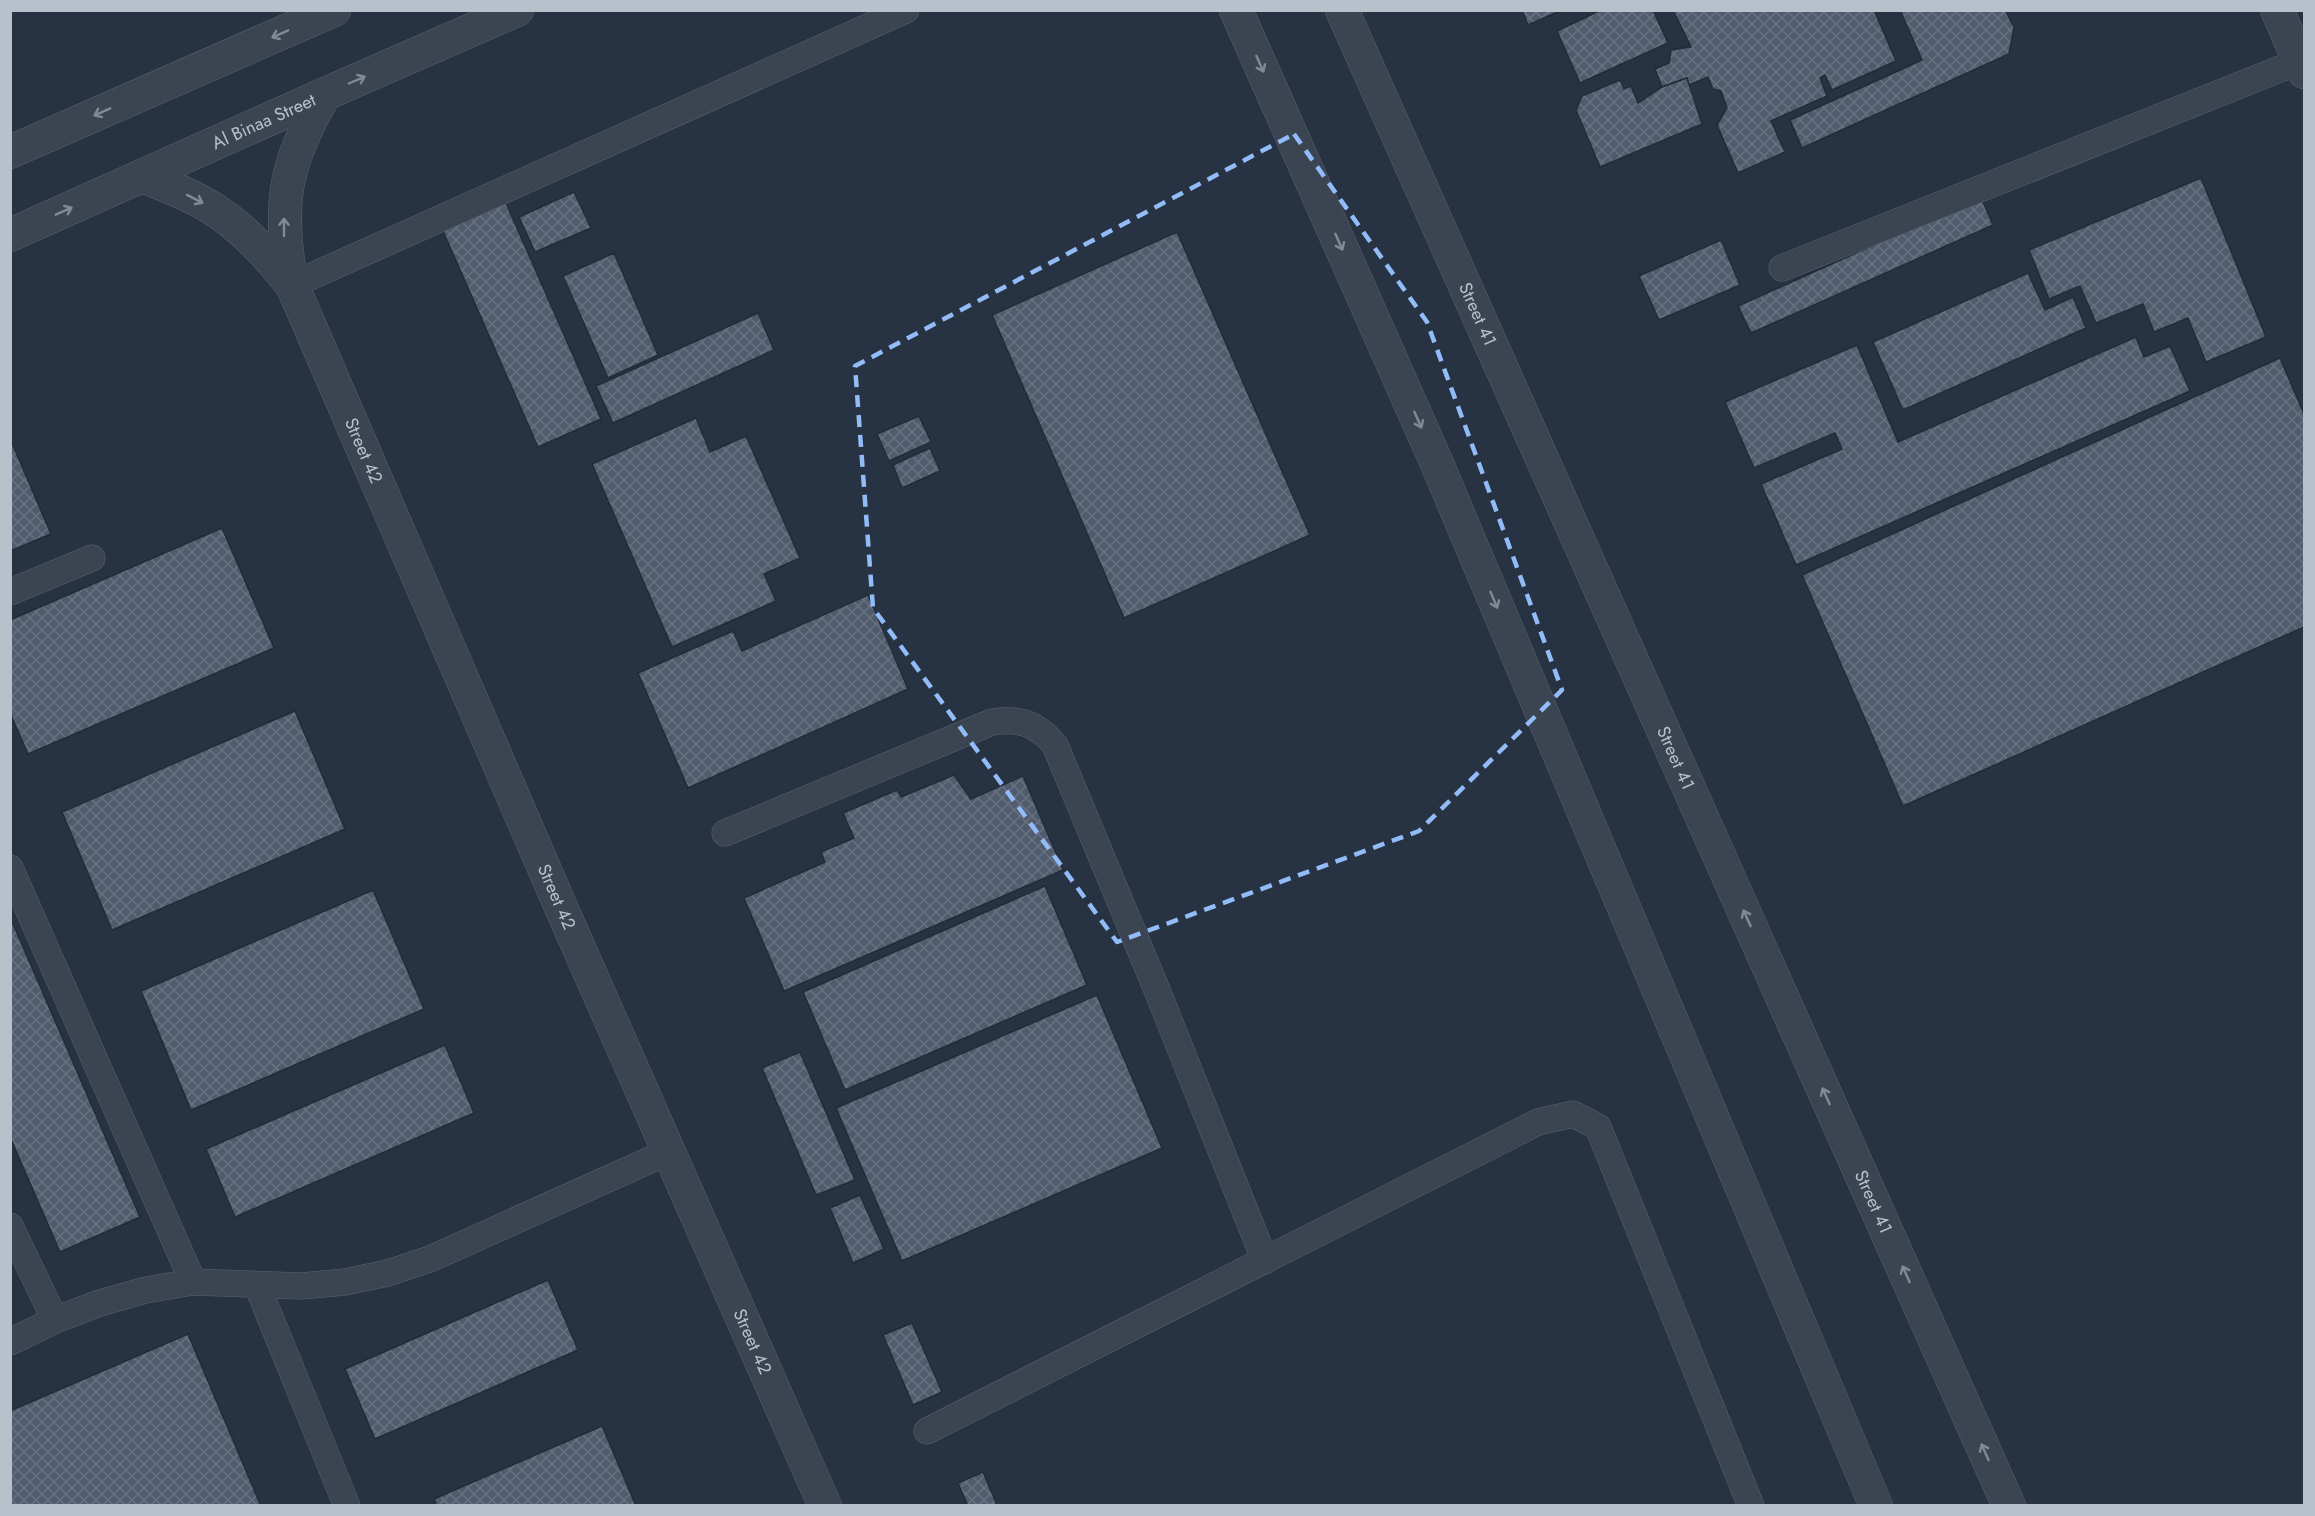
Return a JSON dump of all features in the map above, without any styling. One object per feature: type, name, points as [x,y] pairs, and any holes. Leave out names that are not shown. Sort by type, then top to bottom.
[{"type":"street","points":[[10,152],[334,10]]},
{"type":"street","name":"Al Binaa Street","points":[[10,236],[324,94],[517,10]]},
{"type":"street","points":[[1236,10],[1436,459],[1876,1506]]},
{"type":"street","name":"Street 41","points":[[1342,10],[2009,1506]]},
{"type":"street","points":[[2277,10],[2302,66]]},
{"type":"street","name":"Street 42","points":[[324,94],[304,128],[290,166],[284,205],[284,236],[292,285],[560,904],[825,1506]]},
{"type":"street","name":"Street 42","points":[[142,176],[211,207],[268,255],[292,285]]},
{"type":"lane","points":[[292,285],[906,10]]},
{"type":"lane","points":[[1782,268],[2302,66]]},
{"type":"lane","points":[[10,592],[92,558]]},
{"type":"lane","points":[[725,833],[992,722],[1010,720],[1027,723],[1043,732],[1055,745],[1060,755],[1265,1261]]},
{"type":"lane","points":[[10,868],[193,1282]]},
{"type":"lane","points":[[927,1431],[1538,1122],[1573,1114],[1598,1127],[1751,1506]]},
{"type":"lane","points":[[10,1342],[55,1320],[100,1303],[146,1290],[193,1282],[301,1286],[345,1282],[388,1273],[430,1259],[670,1151]]},
{"type":"lane","points":[[10,1226],[55,1320]]},
{"type":"lane","points":[[257,1285],[347,1506]]},
{"type":"highlighted area","points":[[1294,134],[1427,322],[1562,690],[1419,831],[1117,942],[873,608],[855,366]]},
{"type":"building","points":[[1522,10],[1562,10],[1528,25]]},
{"type":"building","points":[[1601,10],[1653,10],[1668,43],[1580,83],[1557,31]]},
{"type":"building","points":[[1673,10],[1874,10],[1896,61],[1832,90],[1825,75],[1820,78],[1827,96],[1771,121],[1785,152],[1738,173],[1717,125],[1727,108],[1721,91],[1713,89],[1708,77],[1689,85],[1687,78],[1662,87],[1655,69],[1669,63],[1671,50],[1691,47]]},
{"type":"building","points":[[1900,10],[2005,10],[2014,27],[2009,54],[1802,148],[1790,120],[1922,60]]},
{"type":"building","points":[[1687,78],[1702,124],[1600,167],[1576,110],[1582,96],[1620,80],[1624,89],[1631,86],[1638,103],[1662,87]]},
{"type":"building","points":[[2201,178],[2266,337],[2206,362],[2188,318],[2154,332],[2143,304],[2096,323],[2080,286],[2049,299],[2029,250]]},
{"type":"building","points":[[574,192],[591,228],[535,252],[519,217]]},
{"type":"building","points":[[1981,197],[1993,225],[1751,333],[1738,306]]},
{"type":"building","points":[[506,203],[601,419],[538,447],[443,231]]},
{"type":"building","points":[[1177,232],[1310,535],[1124,618],[992,315]]},
{"type":"building","points":[[1721,240],[1740,285],[1659,320],[1639,276]]},
{"type":"building","points":[[614,253],[658,355],[608,378],[563,276]]},
{"type":"building","points":[[2028,273],[2045,310],[2073,297],[2086,328],[1903,410],[1873,342]]},
{"type":"building","points":[[758,313],[774,350],[613,423],[596,386]]},
{"type":"building","points":[[2136,337],[2144,357],[2170,346],[2190,391],[1796,565],[1761,484],[1842,449],[1835,433],[1754,468],[1725,402],[1857,345],[1898,442]]},
{"type":"building","points":[[2280,358],[2304,414],[2304,627],[1903,806],[1802,575]]},
{"type":"building","points":[[919,416],[931,442],[889,461],[877,434]]},
{"type":"building","points":[[696,418],[710,452],[746,436],[800,558],[764,574],[776,601],[672,647],[592,464]]},
{"type":"building","points":[[12,443],[51,534],[10,551],[10,444]]},
{"type":"building","points":[[930,448],[940,471],[902,488],[893,465]]},
{"type":"building","points":[[222,528],[274,648],[28,754],[10,713],[10,620]]},
{"type":"building","points":[[868,595],[908,689],[688,788],[638,673],[733,631],[742,651]]},
{"type":"building","points":[[295,711],[345,829],[112,930],[62,812]]},
{"type":"building","points":[[954,775],[971,799],[1023,776],[1063,870],[784,991],[744,898],[825,862],[821,852],[854,838],[843,813],[897,790],[901,797]]},
{"type":"building","points":[[1045,886],[1087,985],[845,1090],[803,992]]},
{"type":"building","points":[[373,890],[424,1009],[191,1110],[141,991]]},
{"type":"building","points":[[10,917],[140,1217],[60,1252],[10,1137]]},
{"type":"building","points":[[1097,995],[1162,1148],[902,1261],[836,1108]]},
{"type":"building","points":[[445,1045],[474,1113],[235,1217],[206,1149]]},
{"type":"building","points":[[800,1052],[855,1180],[816,1195],[762,1068]]},
{"type":"building","points":[[860,1195],[884,1249],[853,1263],[830,1208]]},
{"type":"building","points":[[548,1280],[578,1350],[375,1439],[345,1369]]},
{"type":"building","points":[[912,1323],[942,1392],[913,1405],[883,1335]]},
{"type":"building","points":[[188,1334],[261,1506],[10,1506],[10,1411]]},
{"type":"building","points":[[602,1426],[636,1506],[437,1506],[434,1499]]},
{"type":"building","points":[[983,1472],[997,1505],[968,1506],[958,1483]]}]
